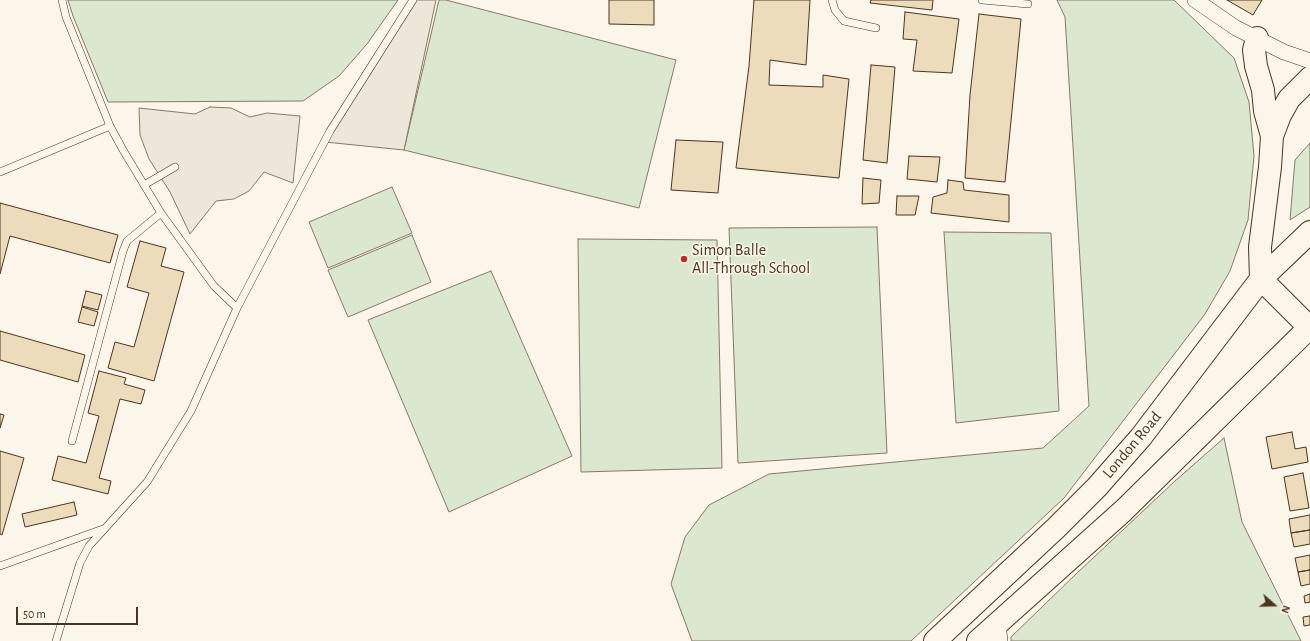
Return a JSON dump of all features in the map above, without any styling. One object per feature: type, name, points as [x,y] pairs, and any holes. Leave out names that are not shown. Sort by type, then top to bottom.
[{"type":"highway","points":[[1257,38],[1254,50],[1256,66],[1262,90],[1265,112],[1272,136]]},
{"type":"highway","points":[[978,641],[999,632],[1079,552],[1169,468],[1310,327],[1261,279],[1260,247],[1270,167],[1272,136],[1280,115],[1289,99],[1310,78]]},
{"type":"highway","name":"London Road","points":[[936,641],[1056,528],[1097,486],[1141,437],[1261,279],[1310,232]]},
{"type":"street","points":[[1195,0],[1236,28],[1284,52],[1310,61]]},
{"type":"street","points":[[1310,327],[1310,334]]},
{"type":"lane","points":[[62,0],[66,17],[110,126],[161,213],[194,255],[214,286],[237,308]]},
{"type":"lane","points":[[56,641],[80,563],[89,546],[147,482],[191,411],[237,308],[330,131],[413,0]]},
{"type":"lane","points":[[832,0],[835,10],[844,21],[876,28]]},
{"type":"lane","points":[[982,0],[1028,4]]},
{"type":"lane","points":[[0,172],[110,126]]},
{"type":"lane","points":[[144,185],[175,168]]},
{"type":"lane","points":[[72,441],[123,251],[127,242],[161,213]]},
{"type":"lane","points":[[0,566],[104,528]]},
{"type":"green space","points":[[68,0],[398,0],[367,44],[339,76],[303,101],[108,102]]},
{"type":"green space","points":[[439,0],[446,0],[676,60],[639,208],[404,150]]},
{"type":"green space","points":[[1057,0],[1174,0],[1234,58],[1249,102],[1254,156],[1248,220],[1230,271],[1205,314],[1064,498],[911,641],[692,641],[671,584],[685,537],[709,505],[769,474],[1043,448],[1089,406],[1065,17]]},
{"type":"green space","points":[[1310,143],[1310,207],[1290,220],[1295,160]]},
{"type":"green space","points":[[392,187],[412,233],[328,268],[309,222]]},
{"type":"green space","points":[[877,227],[887,453],[738,463],[729,228]]},
{"type":"green space","points":[[944,232],[1051,233],[1059,411],[956,423]]},
{"type":"green space","points":[[412,235],[431,282],[348,317],[328,270]]},
{"type":"green space","points":[[578,239],[717,240],[722,468],[581,472]]},
{"type":"green space","points":[[491,271],[572,456],[449,512],[368,320]]},
{"type":"green space","points":[[1224,438],[1242,522],[1301,641],[1011,641],[1011,637],[1076,574],[1175,481]]},
{"type":"shaded area","points":[[413,0],[436,0],[404,150],[325,142]]},
{"type":"shaded area","points":[[210,107],[231,108],[250,117],[267,113],[300,116],[293,183],[264,172],[249,191],[234,199],[216,201],[190,234],[170,192],[149,159],[140,135],[139,108],[195,114]]},
{"type":"building","points":[[609,0],[654,0],[654,25],[609,24]]},
{"type":"building","points":[[754,0],[810,0],[806,65],[770,60],[769,85],[823,87],[823,75],[849,79],[839,178],[736,168],[749,66]]},
{"type":"building","points":[[871,0],[933,0],[932,10],[870,3]]},
{"type":"building","points":[[1227,0],[1262,0],[1253,15]]},
{"type":"building","points":[[905,12],[959,19],[952,73],[913,71],[917,40],[903,39]]},
{"type":"building","points":[[979,14],[1021,19],[1005,182],[965,178],[970,95]]},
{"type":"building","points":[[871,65],[895,67],[887,163],[863,160]]},
{"type":"building","points":[[676,140],[723,142],[718,193],[671,190]]},
{"type":"building","points":[[909,156],[940,157],[937,182],[907,179]]},
{"type":"building","points":[[863,178],[881,180],[879,203],[862,204]]},
{"type":"building","points":[[948,180],[963,182],[964,190],[1009,195],[1009,222],[931,213],[933,197],[947,193]]},
{"type":"building","points":[[897,196],[919,196],[915,215],[896,215]]},
{"type":"building","points":[[0,203],[118,235],[110,263],[10,236],[0,274]]},
{"type":"building","points":[[140,241],[166,248],[161,266],[184,272],[154,381],[108,368],[115,342],[134,347],[149,293],[127,287]]},
{"type":"building","points":[[86,291],[102,295],[98,310],[82,306]]},
{"type":"building","points":[[82,307],[98,312],[94,326],[78,322]]},
{"type":"building","points":[[0,331],[85,355],[78,382],[0,360]]},
{"type":"building","points":[[99,371],[126,378],[124,384],[145,390],[141,404],[120,399],[99,478],[111,481],[108,494],[52,480],[58,456],[86,463],[99,416],[88,413]]},
{"type":"building","points":[[0,414],[4,415],[0,428]]},
{"type":"building","points":[[1292,432],[1295,449],[1306,447],[1308,462],[1272,469],[1266,437]]},
{"type":"building","points":[[0,451],[24,458],[2,535],[0,534]]},
{"type":"building","points":[[1303,473],[1309,508],[1290,511],[1284,477]]},
{"type":"building","points":[[74,502],[77,515],[25,527],[22,514]]},
{"type":"building","points":[[1310,515],[1310,530],[1291,533],[1289,519]]},
{"type":"building","points":[[1310,530],[1310,544],[1294,547],[1291,533]]},
{"type":"building","points":[[1310,555],[1310,570],[1298,572],[1295,558]]},
{"type":"building","points":[[1310,570],[1310,584],[1301,586],[1298,572]]},
{"type":"building","points":[[1310,594],[1310,602],[1305,603],[1304,596]]},
{"type":"building","points":[[1310,616],[1310,625],[1304,626],[1303,617]]},
{"type":"place","name":"Simon Balle All-Through School","points":[[684,259]]}]
